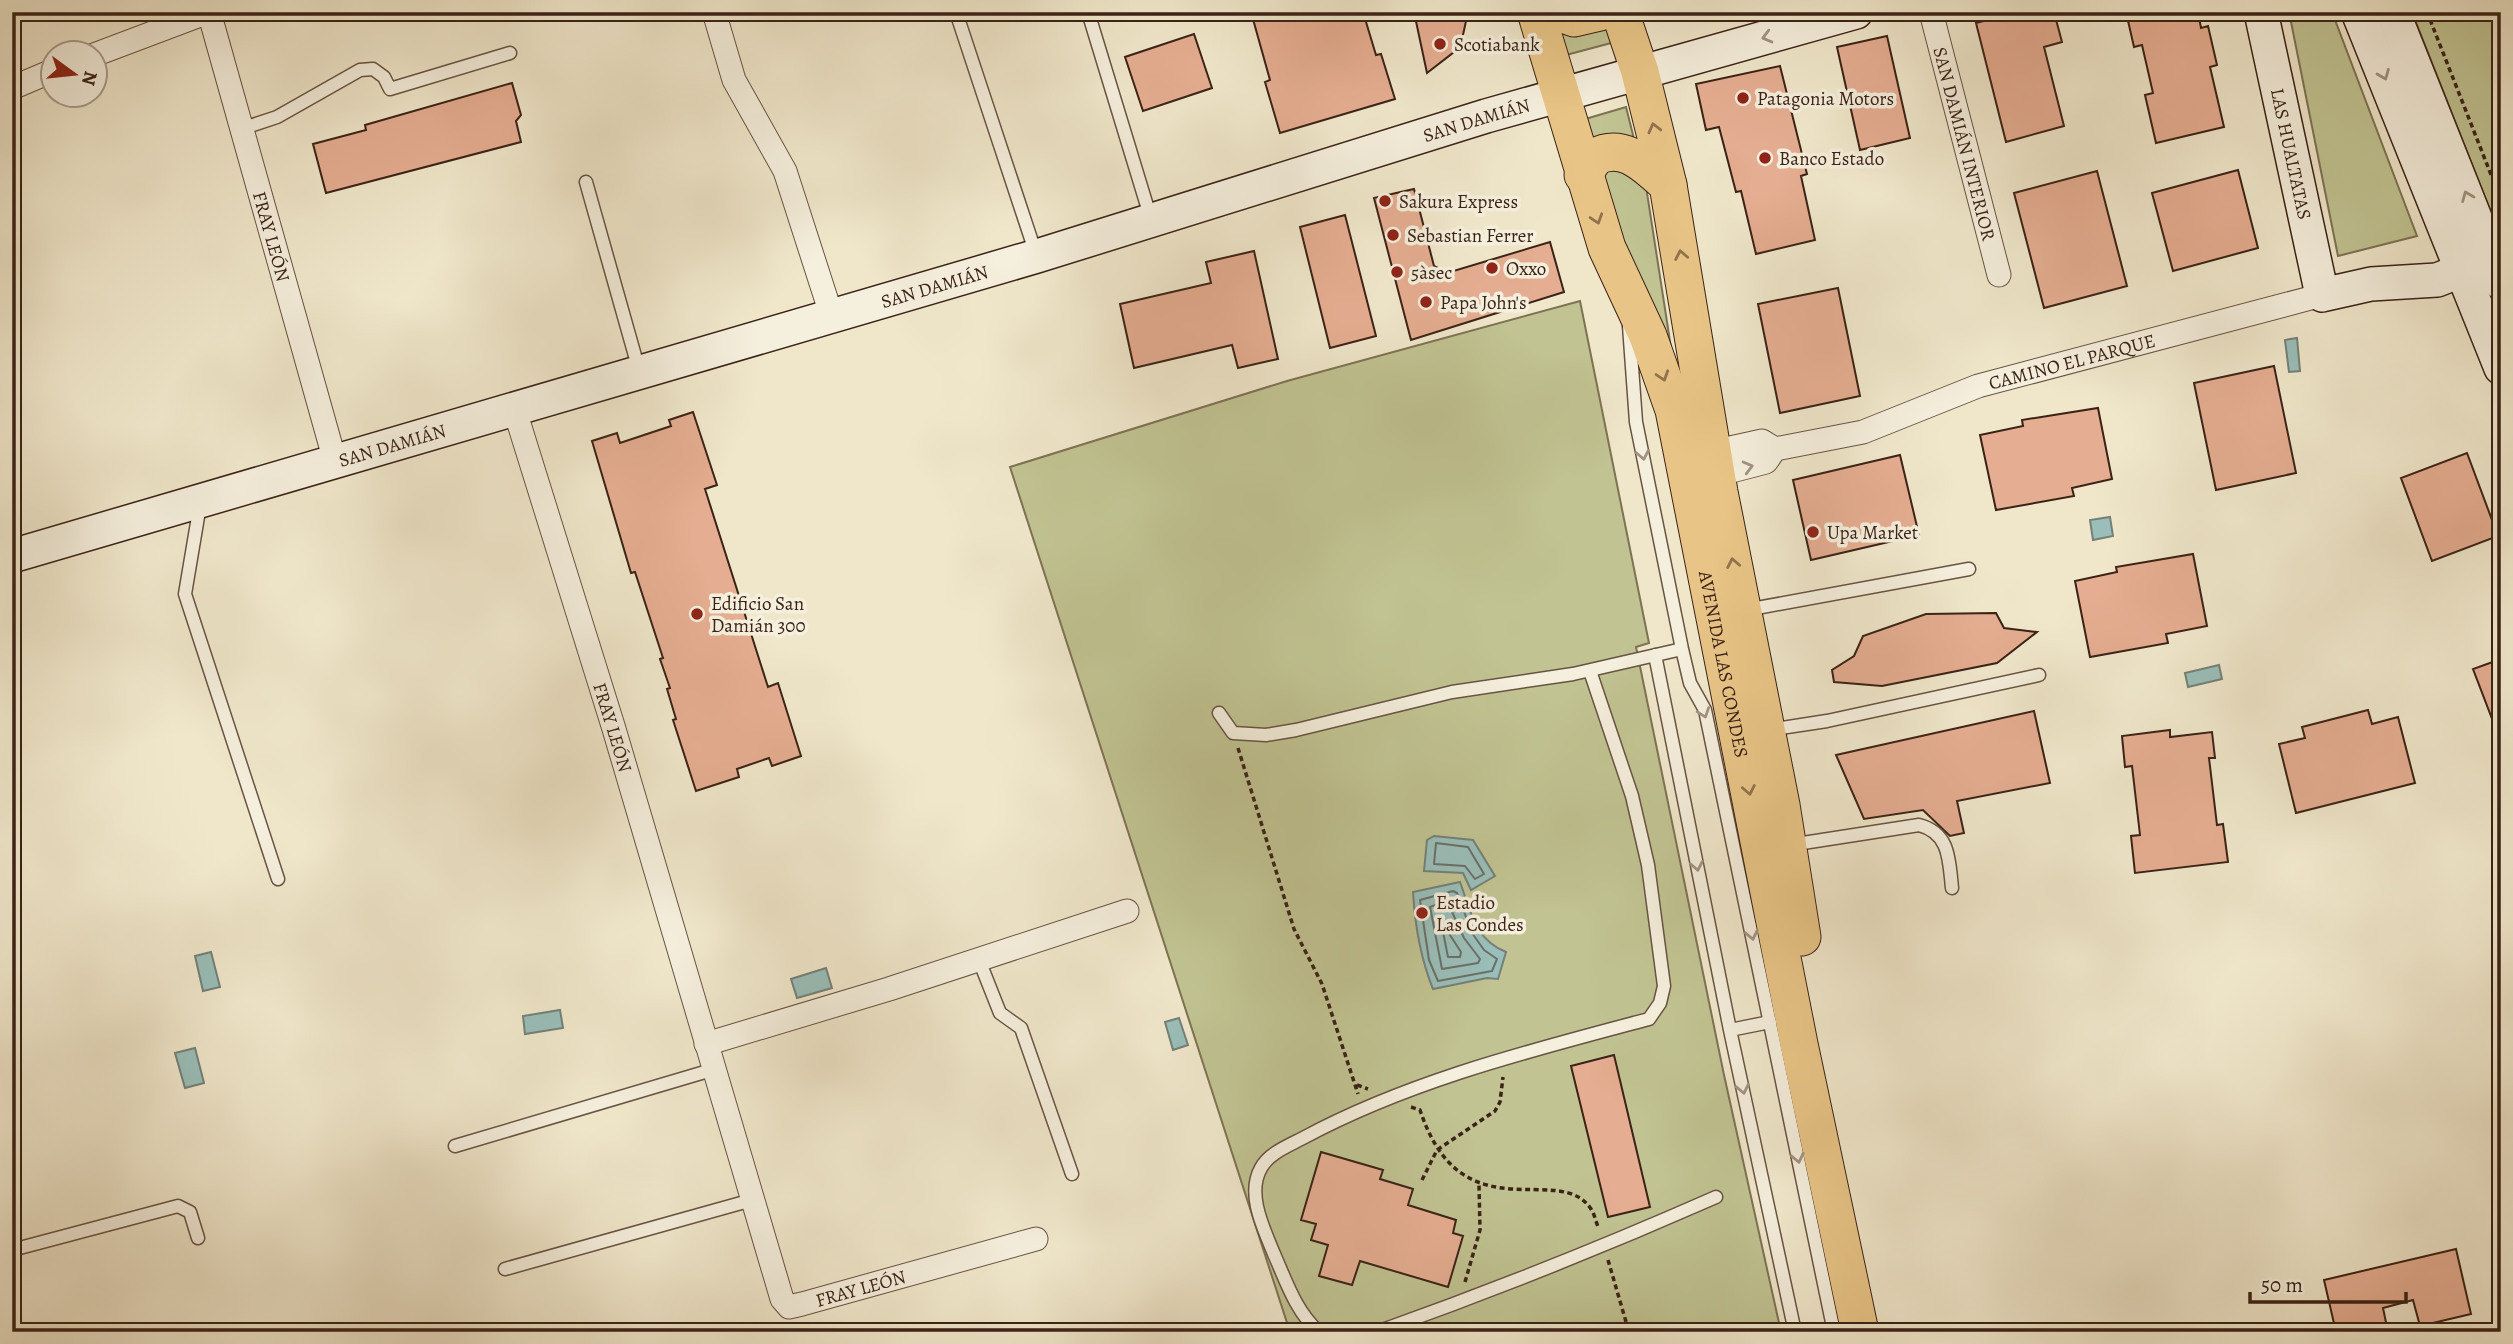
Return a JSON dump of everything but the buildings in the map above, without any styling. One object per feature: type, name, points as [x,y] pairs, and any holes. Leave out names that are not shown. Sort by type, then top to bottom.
[{"type":"main road","name":"AVENIDA LAS CONDES","points":[[1536,12],[1607,248],[1659,362],[1680,440],[1799,1044],[1860,1332]]},
{"type":"main road","points":[[1558,12],[1574,18],[1600,12]]},
{"type":"main road","name":"AVENIDA LAS CONDES","points":[[1620,12],[1640,72],[1668,185],[1714,464],[1767,730],[1817,1018],[1886,1332]]},
{"type":"main road","name":"SAN DAMIÁN","points":[[12,556],[515,411],[1037,256],[1486,116],[1856,12]]},
{"type":"main road","name":"LAS HUALTATAS","points":[[2262,12],[2322,295]]},
{"type":"main road","points":[[2358,12],[2478,259]]},
{"type":"main road","points":[[2393,12],[2478,259],[2501,368]]},
{"type":"main road","points":[[1583,175],[1595,157],[1617,151],[1640,162],[1668,185]]},
{"type":"main road","name":"CAMINO EL PARQUE","points":[[2322,295],[2478,259]]},
{"type":"street","points":[[108,50],[208,12]]},
{"type":"street","name":"FRAY LEÓN","points":[[208,12],[335,461]]},
{"type":"street","points":[[714,12],[734,80],[785,171],[832,317]]},
{"type":"street","name":"SAN DAMIÁN INTERIOR","points":[[1931,12],[2000,275]]},
{"type":"street","points":[[12,88],[38,77]]},
{"type":"street","name":"CAMINO EL PARQUE","points":[[1714,464],[1766,462],[1775,449],[1863,432],[1978,386],[2322,295]]},
{"type":"street","name":"FRAY LEÓN","points":[[515,411],[614,729],[782,1299],[789,1307],[1036,1239]]},
{"type":"street","points":[[706,1044],[979,960],[1127,911]]},
{"type":"lane","points":[[956,12],[1037,256]]},
{"type":"lane","points":[[1088,12],[1152,219]]},
{"type":"lane","points":[[241,129],[278,117],[359,70],[373,69],[384,77],[390,89],[510,53]]},
{"type":"lane","points":[[586,182],[640,374]]},
{"type":"lane","points":[[1628,290],[1636,422],[1690,683],[1705,710],[1834,1332]]},
{"type":"lane","points":[[201,501],[185,594],[278,878]]},
{"type":"lane","points":[[1742,611],[1969,569]]},
{"type":"lane","points":[[1219,713],[1233,733],[1266,734],[1296,730],[1452,692],[1590,671],[1682,649]]},
{"type":"lane","points":[[1655,655],[1730,1030],[1795,1332]]},
{"type":"lane","points":[[1319,1332],[1299,1307],[1260,1220],[1256,1178],[1272,1155],[1360,1110],[1389,1099],[1575,1038],[1650,1019],[1660,1003],[1664,986],[1647,865],[1632,796],[1590,671]]},
{"type":"lane","points":[[1767,730],[1827,721],[2039,675]]},
{"type":"lane","points":[[1788,845],[1919,825],[1931,828],[1944,840],[1952,888]]},
{"type":"lane","points":[[979,960],[1000,1013],[1021,1028],[1072,1174]]},
{"type":"lane","points":[[1730,1030],[1770,1022]]},
{"type":"lane","points":[[456,1146],[715,1069]]},
{"type":"lane","points":[[1377,1332],[1604,1247],[1716,1197]]},
{"type":"lane","points":[[505,1269],[752,1200]]},
{"type":"lane","points":[[12,1250],[178,1206],[190,1212],[198,1238]]},
{"type":"path","points":[[2427,12],[2501,200]]},
{"type":"path","points":[[2493,12],[2501,32]]},
{"type":"path","points":[[1233,733],[1294,929],[1322,984],[1357,1085],[1360,1110]]},
{"type":"path","points":[[1422,1180],[1437,1150],[1494,1111],[1500,1102],[1503,1068]]},
{"type":"path","points":[[1357,1085],[1420,1110],[1428,1136],[1437,1150],[1465,1178],[1479,1185],[1562,1192],[1581,1199],[1591,1209],[1629,1332]]},
{"type":"path","points":[[1457,1304],[1480,1230],[1479,1185]]},
{"type":"green space","points":[[2289,12],[2332,12],[2417,236],[2338,256]]},
{"type":"green space","points":[[2412,12],[2501,12],[2501,238]]},
{"type":"green space","points":[[1610,23],[1615,42],[1566,55],[1560,32]]},
{"type":"green space","points":[[1626,107],[1634,139],[1589,146],[1582,120]]},
{"type":"green space","points":[[1607,164],[1645,180],[1672,354],[1629,260],[1602,169]]},
{"type":"green space","name":"Estadio Las Condes","points":[[1580,301],[1649,643],[1636,647],[1724,1075],[1781,1332],[1290,1332],[1010,467],[1287,381]]},
{"type":"water","points":[[2297,338],[2300,371],[2289,372],[2285,340]]},
{"type":"water","points":[[2110,517],[2113,536],[2093,540],[2090,520]]},
{"type":"water","points":[[2219,665],[2222,679],[2188,687],[2185,673]]},
{"type":"water","points":[[1434,836],[1473,840],[1495,876],[1471,890],[1463,873],[1424,871],[1427,840]]},
{"type":"water","points":[[1460,882],[1480,932],[1506,952],[1498,979],[1487,978],[1433,989],[1419,942],[1413,892]]},
{"type":"water","points":[[211,952],[220,987],[203,991],[195,956]]},
{"type":"water","points":[[826,968],[832,988],[797,998],[791,979]]},
{"type":"water","points":[[560,1010],[563,1028],[525,1034],[523,1016]]},
{"type":"water","points":[[1179,1018],[1188,1045],[1173,1050],[1165,1022]]},
{"type":"water","points":[[195,1048],[204,1083],[185,1088],[175,1053]]},
{"type":"place","name":"Scotiabank","points":[[1440,44]]},
{"type":"place","name":"Patagonia Motors","points":[[1743,98]]},
{"type":"place","name":"Banco Estado","points":[[1765,158]]},
{"type":"place","name":"Sakura Express","points":[[1385,201]]},
{"type":"place","name":"Sebastian Ferrer","points":[[1393,235]]},
{"type":"place","name":"Oxxo","points":[[1492,268]]},
{"type":"place","name":"5àsec","points":[[1397,272]]},
{"type":"place","name":"Papa John's","points":[[1426,302]]},
{"type":"place","name":"Upa Market","points":[[1813,532]]},
{"type":"place","name":"Edificio San Damián 300","points":[[697,614]]},
{"type":"place","name":"Estadio Las Condes","points":[[1422,913]]}]
